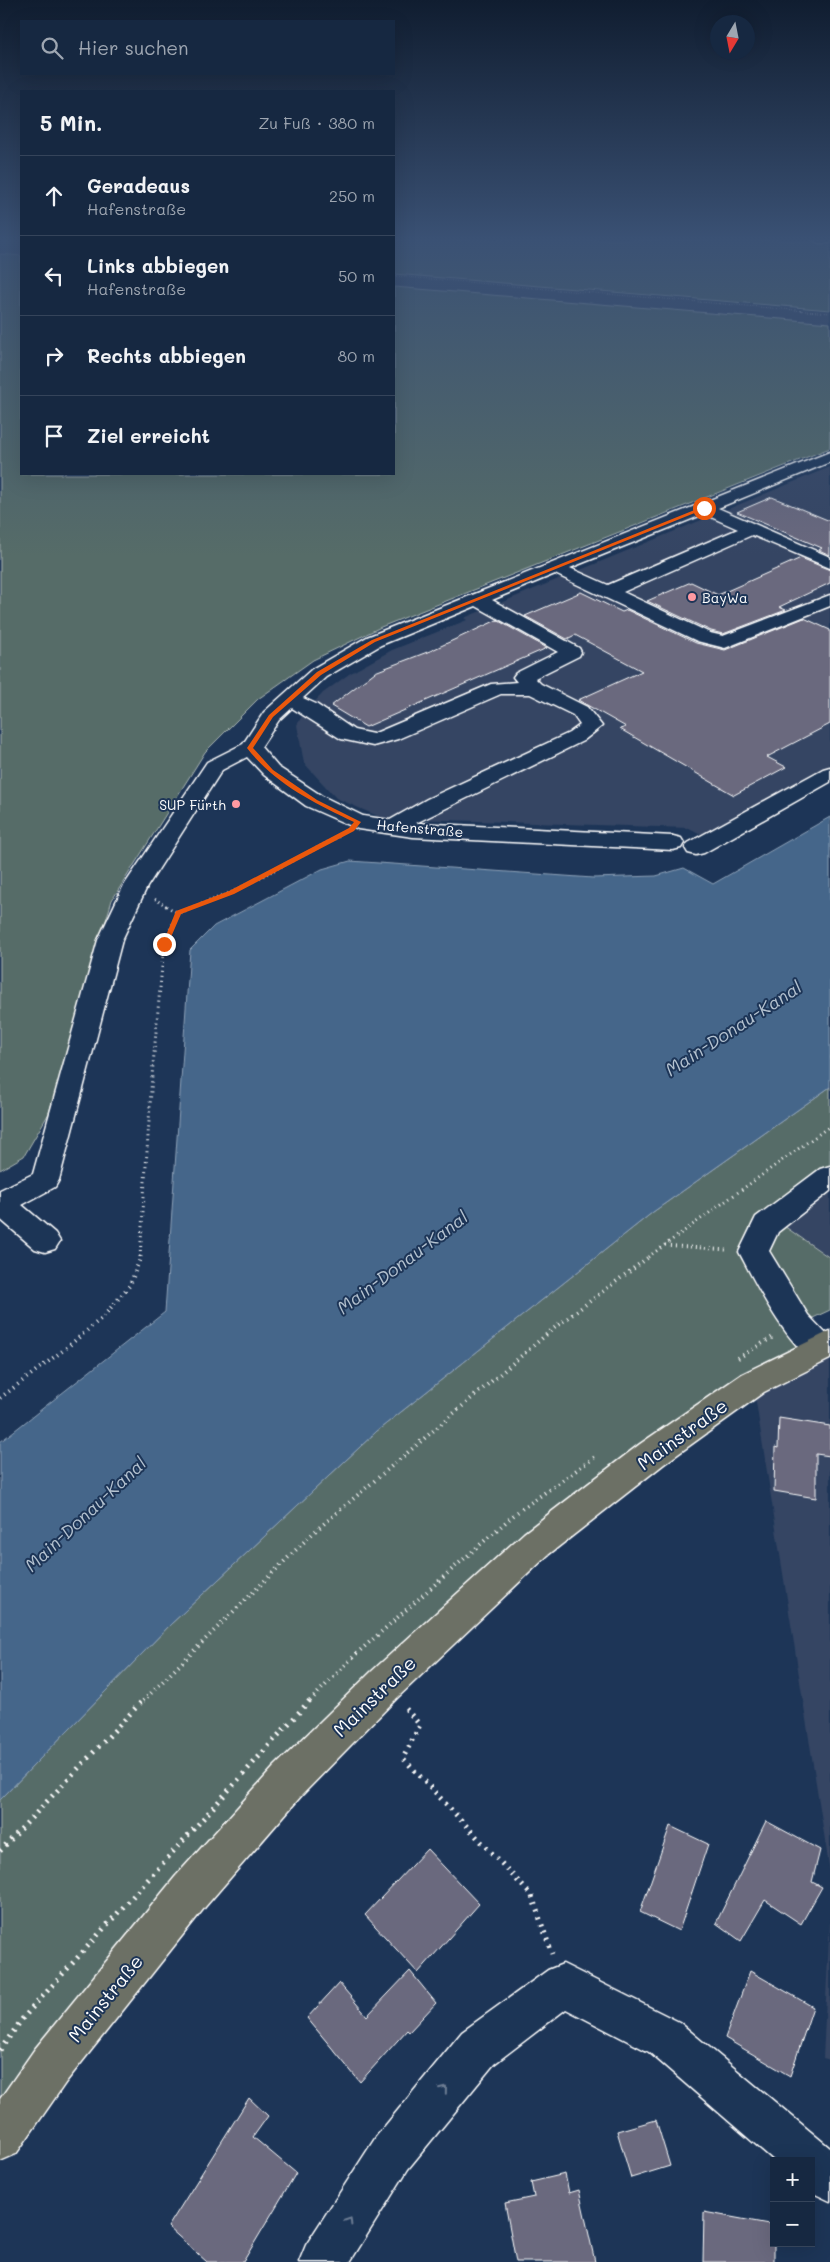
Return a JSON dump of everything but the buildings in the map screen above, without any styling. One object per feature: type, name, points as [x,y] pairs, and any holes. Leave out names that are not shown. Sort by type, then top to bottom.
[{"type":"main road","name":"Mainstraße","points":[[0,2138],[50,2066],[190,1892],[288,1781],[384,1684],[536,1544],[652,1454],[753,1383],[825,1346]]},
{"type":"street","points":[[45,1242],[0,1203],[45,1180],[110,940],[135,887],[214,766],[250,748],[271,716],[319,673],[374,641],[830,457]]},
{"type":"street","points":[[704,508],[830,563]]},
{"type":"street","points":[[608,592],[752,529]]},
{"type":"street","points":[[555,568],[704,638],[725,642],[830,600]]},
{"type":"street","points":[[393,827],[435,804],[576,737],[592,726],[580,711],[534,688],[523,677],[572,652],[492,606],[476,600]]},
{"type":"street","points":[[290,699],[309,708],[348,735],[373,740],[391,735],[498,688],[534,688]]},
{"type":"street","name":"Hafenstraße","points":[[250,748],[270,771],[314,801],[358,822],[393,827],[673,843]]},
{"type":"street","points":[[696,848],[830,773]]},
{"type":"street","points":[[825,1346],[798,1324],[754,1252],[766,1225],[830,1176]]},
{"type":"street","points":[[323,2262],[392,2153],[478,2048],[563,1985],[664,2037],[806,2157]]},
{"type":"street","points":[[815,2165],[830,2178]]},
{"type":"path","points":[[0,1398],[104,1317],[130,1285],[142,1252],[152,1076],[164,944],[178,913],[240,888],[352,829],[358,822]]},
{"type":"path","points":[[0,1851],[128,1715],[313,1533],[553,1329],[664,1245],[830,1126]]},
{"type":"path","points":[[664,1245],[754,1252]]},
{"type":"path","points":[[355,1655],[384,1684],[420,1725],[403,1758],[532,1896],[563,1985]]},
{"type":"shaded area","points":[[830,467],[830,767],[705,836],[689,828],[382,818],[336,798],[304,763],[297,725],[303,714],[323,693],[349,674],[392,650],[467,620],[464,618]]},
{"type":"shaded area","points":[[830,1192],[830,1258],[784,1226]]},
{"type":"shaded area","points":[[830,1344],[830,1872],[753,1383]]},
{"type":"shaded area","points":[[830,1918],[830,2060],[823,2058]]},
{"type":"green space","points":[[0,346],[20,346],[20,475],[395,475],[395,346],[830,346],[830,448],[381,627],[313,660],[258,699],[205,752],[112,900],[49,1113],[24,1156],[0,1170]]},
{"type":"green space","points":[[830,1087],[830,1192],[784,1226],[830,1258],[830,1310],[798,1325],[820,1348],[753,1383],[384,1685],[0,2138],[0,1800],[171,1624],[377,1431],[653,1212]]},
{"type":"water","name":"Main-Donau-Kanal","points":[[830,817],[830,1087],[653,1212],[377,1431],[171,1624],[0,1800],[0,1442],[165,1312],[190,950],[214,926],[322,869],[350,861],[593,878],[656,876],[684,868],[713,884]]},
{"type":"place","name":"BayWa","points":[[692,597]]},
{"type":"place","name":"SUP Fürth","points":[[236,804]]},
{"type":"route","points":[[164,944],[178,913],[232,892],[290,863],[352,829],[358,822],[314,801],[270,771],[250,748],[271,716],[319,673],[374,641],[704,508]]}]
